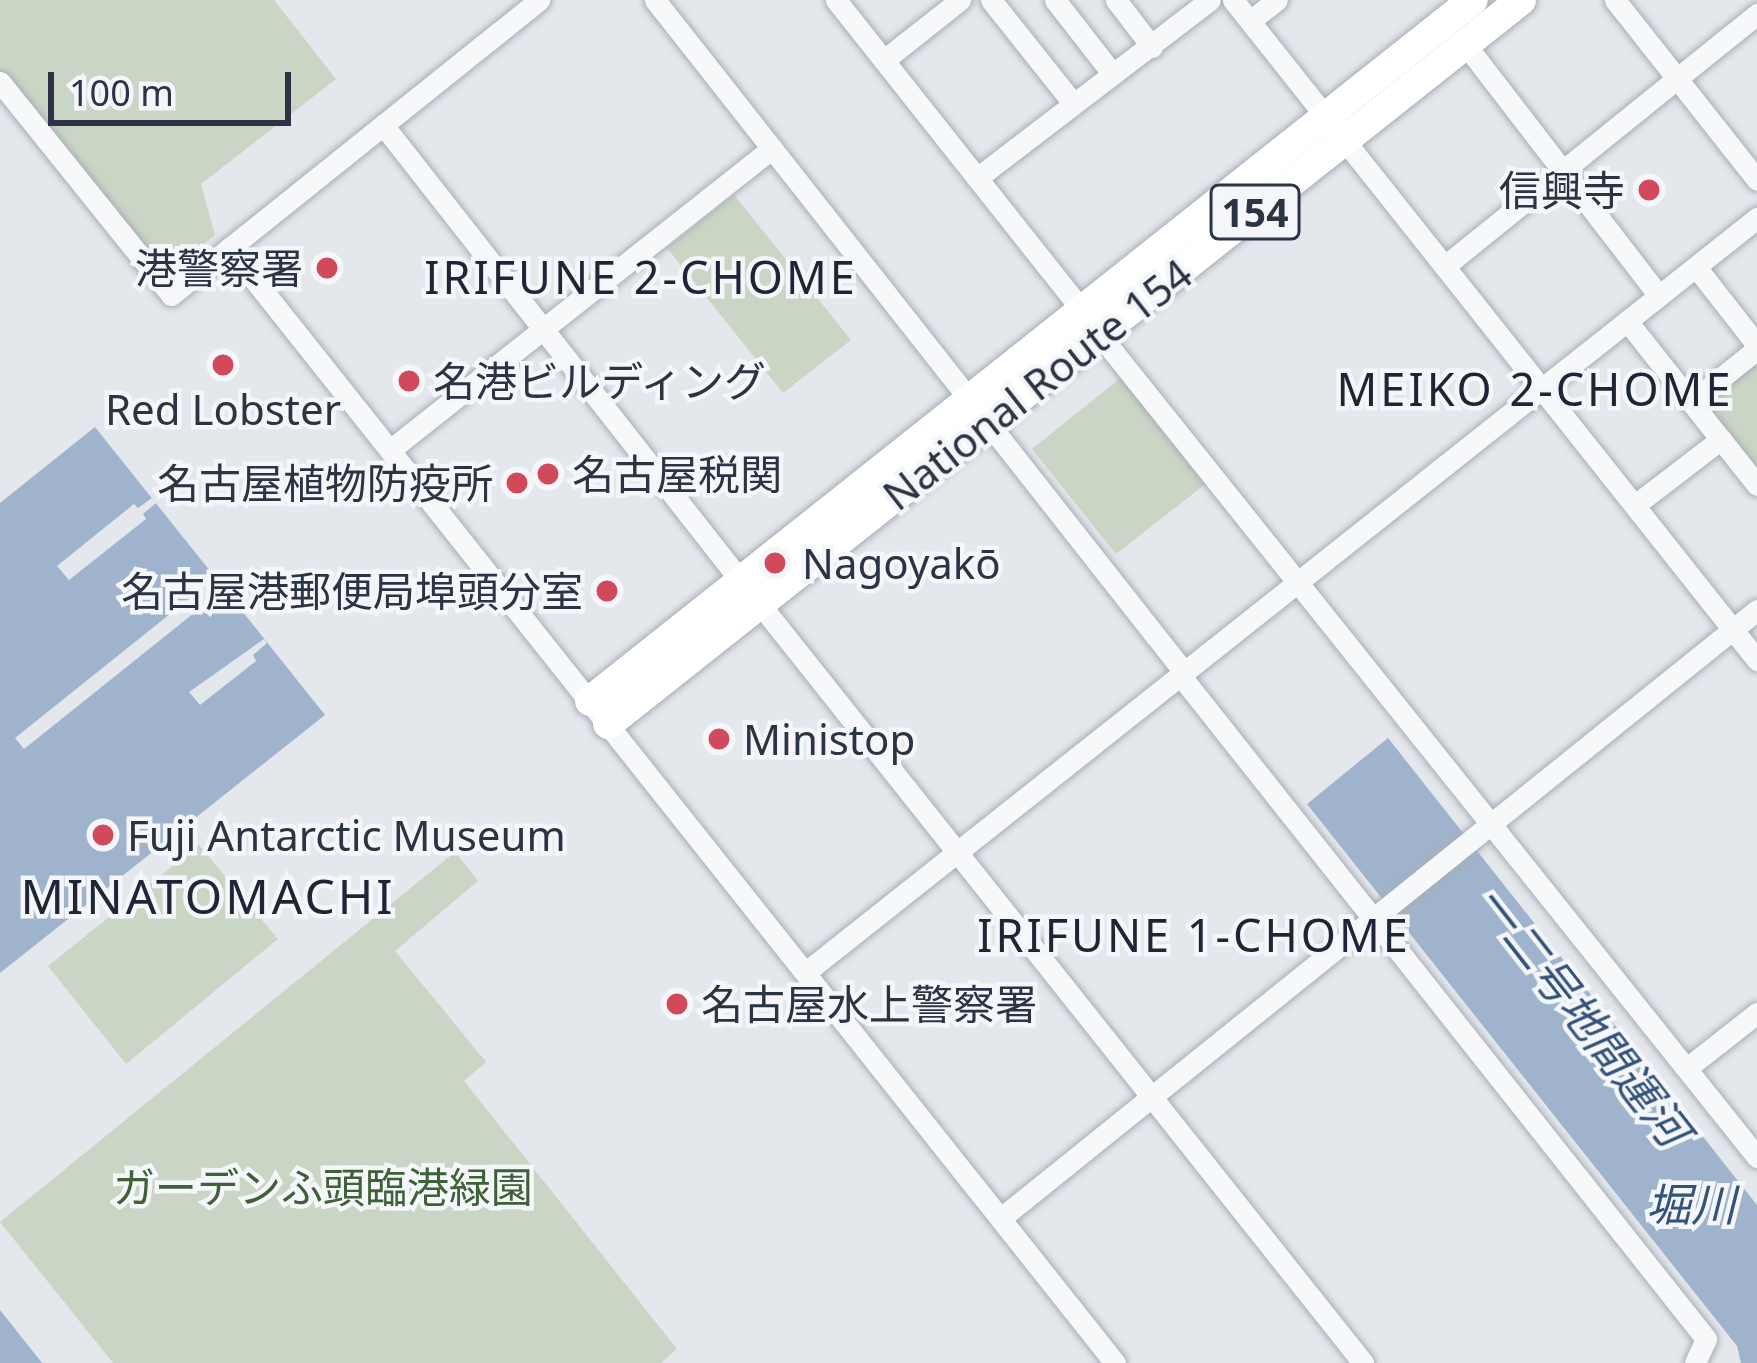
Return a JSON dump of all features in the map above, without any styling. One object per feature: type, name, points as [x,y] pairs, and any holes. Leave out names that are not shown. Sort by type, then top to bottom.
[{"type":"highway","name":"National Route 154","points":[[599,712],[1335,128],[1473,0]]},
{"type":"highway","name":"National Route 154","points":[[1335,128],[1465,44],[1521,0]]},
{"type":"street","points":[[0,82],[170,295],[538,0]]},
{"type":"street","points":[[655,0],[1182,674],[1378,913],[1706,1339],[1695,1363]]},
{"type":"street","points":[[836,0],[1484,827],[1757,1157]]},
{"type":"street","points":[[884,60],[960,0]]},
{"type":"street","points":[[991,0],[1072,102]]},
{"type":"street","points":[[1055,0],[1114,76],[1210,0]]},
{"type":"street","points":[[1116,0],[1152,46]]},
{"type":"street","points":[[1233,0],[1757,660]]},
{"type":"street","points":[[1250,21],[1276,0]]},
{"type":"street","points":[[1615,0],[1757,180]]},
{"type":"street","points":[[1446,265],[1757,14]]},
{"type":"street","points":[[1465,44],[1659,296]]},
{"type":"street","points":[[977,178],[1112,72]]},
{"type":"street","points":[[383,125],[1364,1363]]},
{"type":"street","points":[[390,450],[772,148]]},
{"type":"street","points":[[806,972],[1757,218]]},
{"type":"street","points":[[229,248],[1115,1363]]},
{"type":"street","points":[[1691,402],[1757,347],[1696,267]]},
{"type":"street","points":[[1628,321],[1757,485]]},
{"type":"street","points":[[1635,506],[1720,439]]},
{"type":"street","points":[[1001,1218],[1757,610]]},
{"type":"street","points":[[1687,1068],[1757,1012]]},
{"type":"green space","points":[[0,0],[274,0],[336,79],[201,184],[215,235],[163,276],[0,73]]},
{"type":"green space","points":[[734,195],[851,340],[783,393],[667,248]]},
{"type":"green space","points":[[1757,359],[1757,474],[1702,402]]},
{"type":"green space","points":[[1123,376],[1208,482],[1116,554],[1032,449]]},
{"type":"green space","points":[[199,845],[278,939],[126,1064],[48,966]]},
{"type":"green space","name":"ガーデンふ頭臨港緑園","points":[[455,852],[478,881],[395,951],[486,1062],[464,1081],[677,1349],[661,1363],[113,1363],[0,1222]]},
{"type":"water","points":[[95,427],[325,715],[0,973],[0,503]]},
{"type":"water","name":"堀川","points":[[1388,738],[1757,1205],[1757,1363],[1741,1363],[1737,1346],[1307,804]]},
{"type":"water","points":[[0,1310],[42,1363],[0,1363]]},
{"type":"pier","points":[[152,498],[156,503],[143,514],[146,519],[69,580],[57,566],[134,504],[138,508]]},
{"type":"pier","points":[[215,578],[224,589],[24,749],[15,738]]},
{"type":"pier","points":[[264,639],[267,643],[253,655],[256,661],[200,705],[189,692]]},
{"type":"place","name":"信興寺","points":[[1649,190]]},
{"type":"place","name":"港警察署","points":[[327,268]]},
{"type":"place","name":"Red Lobster","points":[[223,365]]},
{"type":"place","name":"名港ビルディング","points":[[409,381]]},
{"type":"place","name":"名古屋税関","points":[[548,474]]},
{"type":"place","name":"名古屋植物防疫所","points":[[517,483]]},
{"type":"place","name":"Nagoyakō","points":[[775,563]]},
{"type":"place","name":"名古屋港郵便局埠頭分室","points":[[607,591]]},
{"type":"place","name":"Ministop","points":[[719,739]]},
{"type":"place","name":"Fuji Antarctic Museum","points":[[103,835]]},
{"type":"place","name":"名古屋水上警察署","points":[[677,1004]]},
{"type":"district","name":"IRIFUNE 2-CHOME","points":[[641,277]]},
{"type":"district","name":"MEIKO 2-CHOME","points":[[1535,389]]},
{"type":"district","name":"MINATOMACHI","points":[[208,896]]},
{"type":"district","name":"IRIFUNE 1-CHOME","points":[[1194,935]]},
{"type":"water label","name":"一二号地間運河","points":[[1583,1015]]}]
